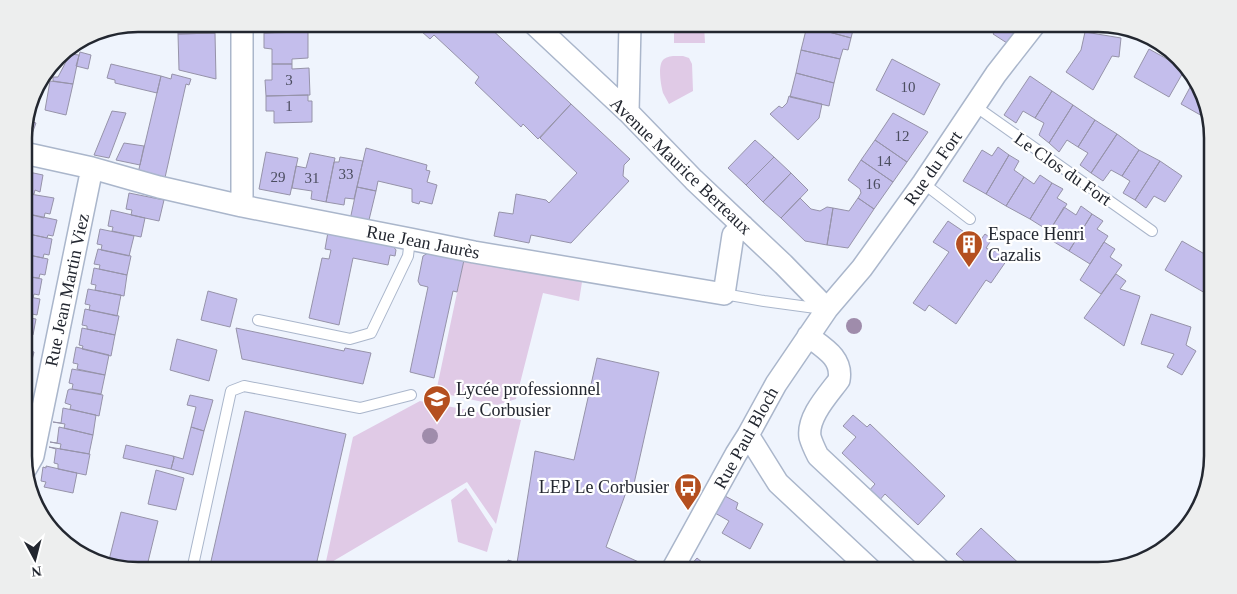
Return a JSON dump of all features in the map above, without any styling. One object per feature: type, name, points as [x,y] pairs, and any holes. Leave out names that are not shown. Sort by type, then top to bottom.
[{"type":"street","points":[[242,32],[242,206]]},
{"type":"street","name":"Avenue Maurice Berteaux","points":[[543,32],[628,112],[694,180],[784,264],[827,309]]},
{"type":"street","points":[[628,112],[630,32]]},
{"type":"street","name":"Rue du Fort","points":[[827,309],[862,268],[923,183],[996,74],[1029,32]]},
{"type":"street","name":"Rue Jean Jaurès","points":[[33,155],[242,206],[410,240],[724,294]]},
{"type":"street","name":"Rue Jean Martin Viez","points":[[32,456],[92,168]]},
{"type":"street","points":[[724,294],[733,236],[743,226]]},
{"type":"street","name":"Rue Paul Bloch","points":[[677,561],[776,384],[827,309]]},
{"type":"street","points":[[808,336],[835,358],[840,368],[839,380],[813,417],[810,435],[818,456],[931,561]]},
{"type":"street","points":[[748,435],[778,483],[862,561]]},
{"type":"lane","name":"Le Clos du Fort","points":[[975,106],[1152,231]]},
{"type":"lane","points":[[923,183],[970,219]]},
{"type":"lane","points":[[258,320],[350,339],[371,333],[408,256],[410,240]]},
{"type":"lane","name":"Rue Jean Jaurès","points":[[724,294],[827,309]]},
{"type":"lane","points":[[194,562],[231,391],[244,386],[360,408],[411,396]]},
{"type":"shaded area","points":[[674,32],[704,32],[705,43],[674,43]]},
{"type":"shaded area","points":[[683,56],[689,58],[692,64],[693,91],[669,104],[662,90],[661,65],[666,58]]},
{"type":"shaded area","points":[[464,260],[582,282],[579,301],[543,293],[516,399],[497,405],[436,392]]},
{"type":"shaded area","points":[[420,401],[521,420],[496,524],[467,482],[332,562],[326,562],[353,437]]},
{"type":"shaded area","points":[[466,488],[493,529],[487,552],[458,542],[451,500]]},
{"type":"building","points":[[178,32],[215,32],[215,33],[178,34]]},
{"type":"building","points":[[308,32],[308,58],[292,59],[292,64],[272,64],[272,49],[264,48],[264,33]]},
{"type":"building","points":[[422,32],[494,32],[571,104],[538,139],[523,124],[521,127],[475,83],[479,77],[434,35],[430,39]]},
{"type":"building","points":[[806,32],[829,32],[851,38],[848,50],[843,49],[840,59],[801,50]]},
{"type":"building","points":[[829,32],[852,32],[851,38]]},
{"type":"building","points":[[994,32],[1015,32],[1007,43],[993,34]]},
{"type":"building","points":[[1085,32],[1121,38],[1119,57],[1112,56],[1093,90],[1066,72],[1081,50]]},
{"type":"building","points":[[215,33],[216,79],[179,70],[178,34]]},
{"type":"building","points":[[1149,49],[1174,63],[1182,73],[1169,97],[1134,77]]},
{"type":"building","points":[[801,50],[840,59],[834,83],[796,73]]},
{"type":"building","points":[[80,52],[91,55],[88,69],[76,66]]},
{"type":"building","points":[[74,54],[79,55],[73,84],[53,81],[53,77],[58,77],[67,61]]},
{"type":"building","points":[[892,59],[940,84],[924,115],[876,90]]},
{"type":"building","points":[[111,64],[161,76],[157,93],[115,83],[115,80],[107,78]]},
{"type":"building","points":[[272,64],[292,64],[292,69],[309,68],[310,95],[266,96],[265,80],[272,80]]},
{"type":"building","points":[[796,73],[834,83],[829,106],[790,97]]},
{"type":"building","points":[[172,74],[191,79],[189,85],[186,84],[164,182],[138,173],[161,76],[171,79]]},
{"type":"building","points":[[1030,76],[1052,91],[1035,118],[1023,111],[1016,123],[1004,115]]},
{"type":"building","points":[[50,81],[73,84],[66,115],[45,110]]},
{"type":"building","points":[[1191,86],[1202,116],[1181,104]]},
{"type":"building","points":[[1052,91],[1073,105],[1049,143],[1039,135],[1044,123],[1035,118]]},
{"type":"building","points":[[308,95],[308,101],[312,101],[312,122],[274,123],[274,111],[266,111],[266,96]]},
{"type":"building","points":[[789,96],[822,104],[819,118],[798,140],[770,114],[779,106],[782,108],[787,103]]},
{"type":"building","points":[[571,104],[630,159],[624,165],[623,176],[629,181],[571,243],[531,235],[529,243],[494,236],[499,212],[513,214],[516,194],[546,200],[549,203],[577,173],[540,138]]},
{"type":"building","points":[[1073,105],[1095,120],[1078,147],[1067,140],[1059,152],[1049,143]]},
{"type":"building","points":[[112,111],[126,113],[109,158],[94,155]]},
{"type":"building","points":[[893,113],[928,132],[907,162],[875,140]]},
{"type":"building","points":[[1095,120],[1117,134],[1091,173],[1080,165],[1088,153],[1078,147]]},
{"type":"building","points":[[1117,134],[1139,150],[1122,176],[1111,170],[1103,181],[1091,173]]},
{"type":"building","points":[[755,140],[774,157],[746,185],[728,168]]},
{"type":"building","points":[[875,140],[907,162],[893,182],[861,160]]},
{"type":"building","points":[[124,143],[144,146],[140,165],[116,160]]},
{"type":"building","points":[[998,147],[1009,155],[986,194],[963,181],[982,150],[992,156]]},
{"type":"building","points":[[366,148],[427,165],[426,170],[430,171],[427,182],[437,185],[432,204],[420,201],[419,204],[412,202],[412,189],[378,181],[376,191],[357,187]]},
{"type":"building","points":[[1139,150],[1160,161],[1135,200],[1123,193],[1130,181],[1122,176]]},
{"type":"building","points":[[266,152],[298,158],[290,195],[259,189]]},
{"type":"building","points":[[310,153],[335,158],[326,202],[311,199],[312,191],[292,188],[296,166],[306,168]]},
{"type":"building","points":[[1009,155],[1019,161],[1014,170],[1024,177],[1006,206],[986,194]]},
{"type":"building","points":[[340,157],[363,161],[354,199],[345,198],[344,205],[326,202],[334,162],[339,162]]},
{"type":"building","points":[[774,157],[791,173],[763,202],[746,185]]},
{"type":"building","points":[[861,160],[893,182],[874,209],[858,198],[861,193],[860,189],[848,180]]},
{"type":"building","points":[[1160,161],[1182,176],[1165,202],[1154,196],[1146,208],[1135,200]]},
{"type":"building","points":[[33,173],[43,175],[40,192],[35,190],[34,194]]},
{"type":"building","points":[[791,173],[808,190],[781,218],[763,202]]},
{"type":"building","points":[[1040,175],[1052,183],[1030,219],[1006,206],[1024,177],[1034,184]]},
{"type":"building","points":[[1052,183],[1063,189],[1057,198],[1067,204],[1049,231],[1030,219]]},
{"type":"building","points":[[357,187],[376,191],[368,224],[350,220]]},
{"type":"building","points":[[129,193],[164,200],[159,221],[131,215],[132,210],[126,209]]},
{"type":"building","points":[[33,194],[54,198],[50,214],[45,213],[44,218],[33,215]]},
{"type":"building","points":[[800,198],[811,209],[820,211],[827,207],[833,208],[827,245],[805,241],[781,218]]},
{"type":"building","points":[[858,198],[874,209],[848,248],[827,245],[833,208],[849,211]]},
{"type":"building","points":[[1081,206],[1092,214],[1069,251],[1046,237],[1064,207],[1076,215]]},
{"type":"building","points":[[111,210],[145,218],[141,237],[112,231],[113,227],[108,226]]},
{"type":"building","points":[[1092,214],[1103,221],[1097,229],[1108,236],[1090,264],[1069,251]]},
{"type":"building","points":[[33,215],[57,220],[53,236],[48,235],[47,238],[33,235]]},
{"type":"building","name":"Espace Henri Cazalis","points":[[948,221],[979,242],[985,234],[992,239],[986,248],[994,252],[996,248],[1009,257],[991,283],[986,280],[956,324],[929,305],[925,311],[913,303],[949,252],[933,242]]},
{"type":"building","points":[[100,229],[134,236],[129,256],[101,250],[102,245],[97,244]]},
{"type":"building","points":[[328,232],[393,246],[396,250],[395,256],[390,255],[388,265],[353,258],[339,325],[309,318],[322,258],[329,259],[331,250],[325,249]]},
{"type":"building","points":[[33,235],[52,239],[49,255],[44,254],[43,258],[33,256]]},
{"type":"building","points":[[1182,241],[1204,254],[1204,292],[1165,270]]},
{"type":"building","points":[[1104,242],[1115,249],[1110,257],[1122,265],[1101,294],[1080,280]]},
{"type":"building","points":[[98,249],[131,256],[127,275],[99,269],[100,265],[94,264]]},
{"type":"building","points":[[428,253],[464,260],[457,292],[453,291],[434,378],[410,372],[428,287],[420,285],[418,281],[423,256]]},
{"type":"building","points":[[33,256],[48,259],[45,275],[40,274],[39,278],[33,277]]},
{"type":"building","points":[[94,268],[127,275],[124,296],[95,290],[96,285],[91,284]]},
{"type":"building","points":[[1116,274],[1126,281],[1120,289],[1140,296],[1124,346],[1084,318]]},
{"type":"building","points":[[33,277],[42,279],[39,295],[34,294],[33,298]]},
{"type":"building","points":[[88,289],[121,295],[117,316],[89,310],[90,305],[85,304]]},
{"type":"building","points":[[208,291],[237,299],[230,327],[201,320]]},
{"type":"building","points":[[32,298],[40,299],[37,315],[32,314]]},
{"type":"building","points":[[85,309],[119,316],[115,335],[87,329],[87,326],[82,325]]},
{"type":"building","points":[[1151,314],[1191,327],[1186,345],[1196,351],[1182,375],[1167,367],[1174,354],[1141,344]]},
{"type":"building","points":[[32,318],[36,319],[32,335]]},
{"type":"building","points":[[82,328],[115,335],[111,356],[82,349],[83,346],[79,345]]},
{"type":"building","points":[[236,328],[344,351],[345,348],[371,353],[363,384],[242,359]]},
{"type":"building","points":[[177,339],[217,350],[209,381],[170,370]]},
{"type":"building","points":[[76,347],[109,355],[105,375],[77,369],[78,364],[73,363]]},
{"type":"building","points":[[597,358],[659,372],[633,488],[628,487],[606,547],[638,561],[517,562],[535,451],[574,460]]},
{"type":"building","points":[[72,369],[105,375],[101,394],[72,389],[73,384],[69,383]]},
{"type":"building","points":[[68,390],[103,395],[99,416],[70,409],[71,405],[65,403]]},
{"type":"building","points":[[190,395],[213,400],[204,431],[191,427],[196,407],[187,405]]},
{"type":"building","points":[[63,408],[96,415],[93,435],[64,428],[65,424],[53,422],[61,423]]},
{"type":"building","points":[[245,411],[346,434],[317,562],[211,562]]},
{"type":"building","points":[[853,415],[867,427],[870,424],[945,496],[918,525],[885,494],[878,502],[868,492],[875,484],[842,453],[856,437],[843,426]]},
{"type":"building","points":[[59,427],[93,435],[89,454],[60,449],[61,444],[50,442],[57,443]]},
{"type":"building","points":[[191,427],[204,431],[193,475],[171,469],[173,456],[183,459]]},
{"type":"building","points":[[126,445],[173,456],[171,469],[123,458]]},
{"type":"building","points":[[49,447],[90,454],[86,475],[58,469],[58,464],[54,463],[56,449]]},
{"type":"building","points":[[46,466],[77,473],[73,493],[44,487],[46,482],[41,481],[43,467],[46,468]]},
{"type":"building","points":[[156,470],[184,478],[176,510],[148,504]]},
{"type":"building","points":[[725,496],[738,503],[736,509],[763,524],[750,549],[722,533],[729,521],[715,513]]},
{"type":"building","points":[[121,512],[158,521],[148,562],[110,557]]},
{"type":"building","points":[[981,528],[1016,561],[964,561],[956,554]]},
{"type":"place","name":"Espace Henri Cazalis","points":[[969,268]]},
{"type":"place","name":"Lycée professionnel Le Corbusier","points":[[437,423]]},
{"type":"place","name":"LEP Le Corbusier","points":[[688,511]]}]
